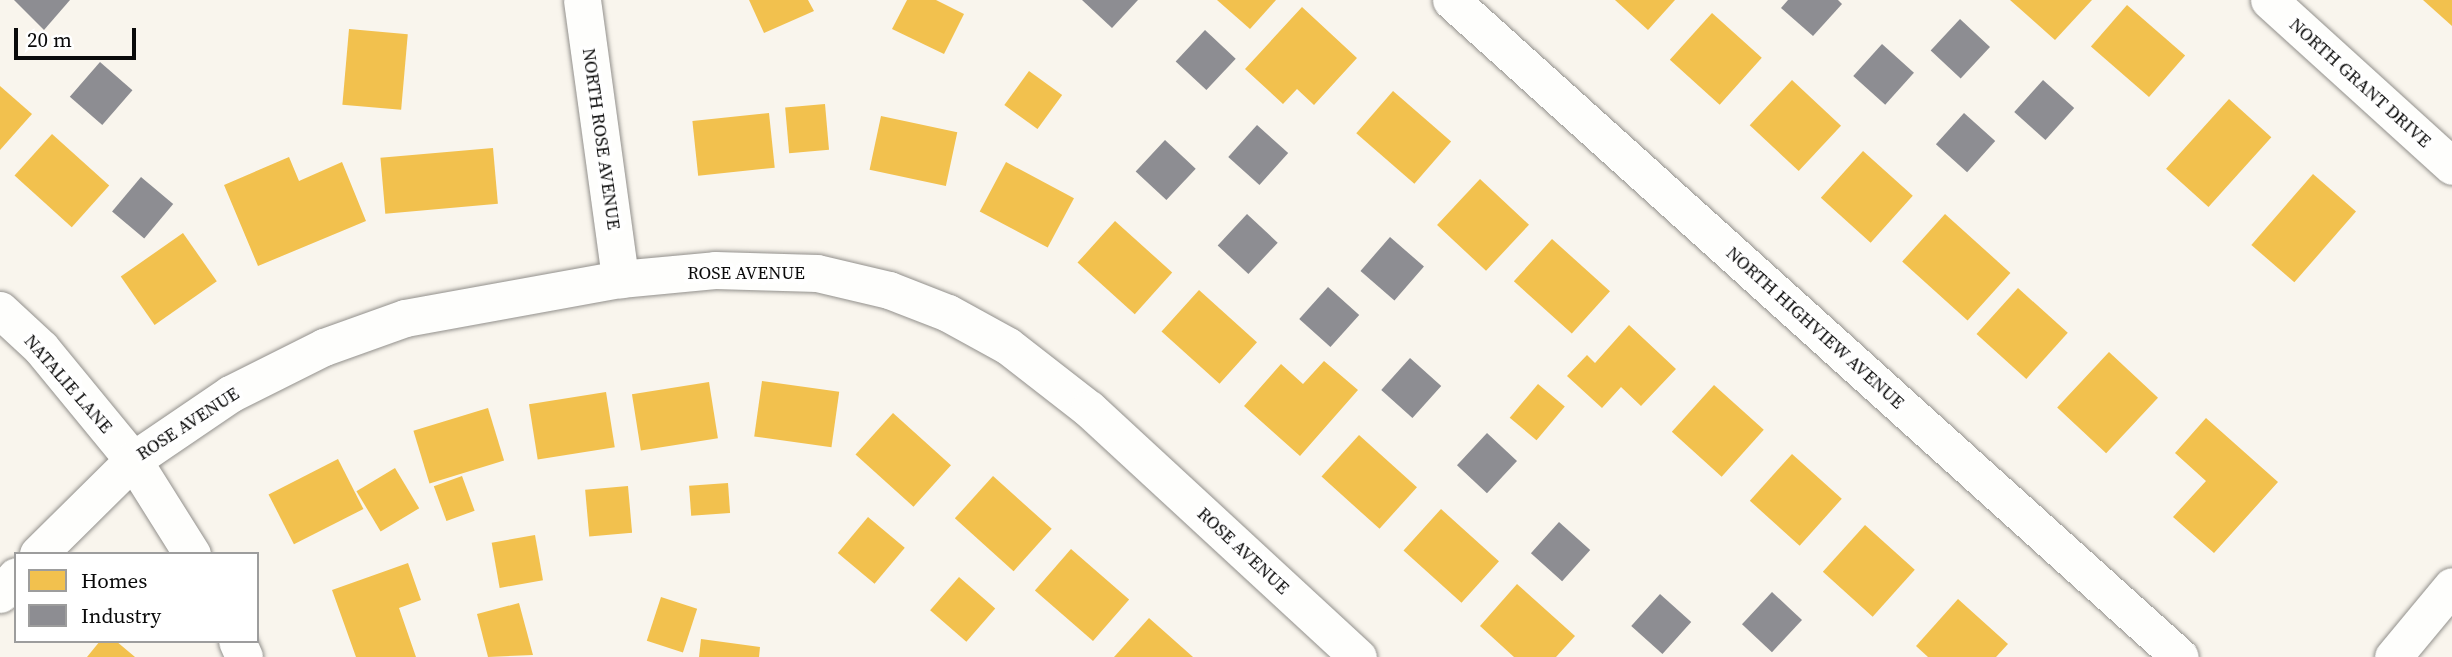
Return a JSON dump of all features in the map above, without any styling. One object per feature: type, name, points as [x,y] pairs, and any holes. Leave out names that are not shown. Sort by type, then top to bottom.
[{"type":"street","name":"NORTH ROSE AVENUE","points":[[582,0],[620,279]]},
{"type":"street","name":"NORTH HIGHVIEW AVENUE","points":[[1451,0],[2180,657]]},
{"type":"street","name":"NORTH GRANT DRIVE","points":[[2269,0],[2452,166]]},
{"type":"street","name":"ROSE AVENUE","points":[[40,552],[133,460],[230,394],[324,347],[405,318],[620,279],[715,270],[817,273],[889,290],[948,313],[1008,346],[1089,409],[1358,657]]},
{"type":"street","name":"NATALIE LANE","points":[[0,310],[41,348],[133,460],[191,552]]},
{"type":"street","points":[[0,594],[14,578]]},
{"type":"street","points":[[2393,657],[2452,586]]},
{"type":"building: Homes","points":[[749,0],[808,0],[814,11],[764,33]]},
{"type":"building: Homes","points":[[907,0],[936,0],[964,14],[944,54],[892,29]]},
{"type":"building: Homes","points":[[1217,0],[1276,0],[1250,29]]},
{"type":"building: Homes","points":[[1615,0],[1675,0],[1648,30]]},
{"type":"building: Homes","points":[[2010,0],[2092,0],[2055,40]]},
{"type":"building: Homes","points":[[2423,0],[2452,0],[2452,26]]},
{"type":"building: Homes","points":[[2127,5],[2185,56],[2149,97],[2091,47]]},
{"type":"building: Homes","points":[[1302,7],[1357,58],[1314,105],[1297,89],[1283,104],[1245,69]]},
{"type":"building: Homes","points":[[1712,13],[1762,58],[1720,105],[1670,60]]},
{"type":"building: Homes","points":[[349,29],[408,34],[401,110],[342,105]]},
{"type":"building: Homes","points":[[1029,71],[1062,95],[1037,129],[1004,105]]},
{"type":"building: Homes","points":[[1792,80],[1841,126],[1799,171],[1750,125]]},
{"type":"building: Homes","points":[[0,86],[32,114],[0,150]]},
{"type":"building: Homes","points":[[1393,91],[1451,142],[1414,184],[1356,133]]},
{"type":"building: Homes","points":[[2229,99],[2271,137],[2208,207],[2166,169]]},
{"type":"building: Homes","points":[[825,104],[829,150],[789,153],[785,107]]},
{"type":"building: Homes","points":[[769,113],[775,168],[698,176],[692,121]]},
{"type":"building: Homes","points":[[881,116],[957,132],[946,186],[870,170]]},
{"type":"building: Homes","points":[[52,134],[109,186],[72,227],[15,176]]},
{"type":"building: Homes","points":[[493,148],[498,204],[385,214],[380,158]]},
{"type":"building: Homes","points":[[1863,151],[1913,196],[1871,243],[1821,198]]},
{"type":"building: Homes","points":[[289,157],[299,181],[342,162],[366,221],[258,266],[224,185]]},
{"type":"building: Homes","points":[[1006,162],[1074,198],[1048,248],[980,211]]},
{"type":"building: Homes","points":[[2313,174],[2356,211],[2294,282],[2251,245]]},
{"type":"building: Homes","points":[[1480,179],[1529,225],[1486,271],[1437,225]]},
{"type":"building: Homes","points":[[1945,214],[2010,273],[1968,320],[1902,262]]},
{"type":"building: Homes","points":[[1115,221],[1172,273],[1135,314],[1078,263]]},
{"type":"building: Homes","points":[[183,233],[217,281],[155,325],[121,277]]},
{"type":"building: Homes","points":[[1552,239],[1610,291],[1572,334],[1514,281]]},
{"type":"building: Homes","points":[[2018,288],[2068,333],[2026,379],[1977,334]]},
{"type":"building: Homes","points":[[1199,290],[1257,342],[1219,384],[1162,332]]},
{"type":"building: Homes","points":[[1629,325],[1676,369],[1641,406],[1621,387],[1602,408],[1567,376],[1587,355],[1595,363]]},
{"type":"building: Homes","points":[[2109,352],[2158,398],[2106,453],[2057,408]]},
{"type":"building: Homes","points":[[1324,361],[1358,390],[1300,456],[1244,406],[1281,364],[1303,384]]},
{"type":"building: Homes","points":[[762,381],[839,392],[831,447],[754,436]]},
{"type":"building: Homes","points":[[709,382],[718,438],[641,451],[632,394]]},
{"type":"building: Homes","points":[[1538,384],[1565,406],[1537,440],[1510,418]]},
{"type":"building: Homes","points":[[1714,385],[1764,430],[1722,477],[1672,432]]},
{"type":"building: Homes","points":[[606,392],[615,447],[538,460],[529,404]]},
{"type":"building: Homes","points":[[488,408],[504,461],[429,483],[413,431]]},
{"type":"building: Homes","points":[[893,413],[951,465],[913,507],[856,455]]},
{"type":"building: Homes","points":[[2206,418],[2278,482],[2214,553],[2173,517],[2206,481],[2175,453]]},
{"type":"building: Homes","points":[[1359,435],[1417,487],[1379,529],[1322,477]]},
{"type":"building: Homes","points":[[1792,454],[1842,499],[1800,546],[1750,501]]},
{"type":"building: Homes","points":[[338,459],[363,509],[294,544],[269,494]]},
{"type":"building: Homes","points":[[395,468],[419,508],[381,531],[356,491]]},
{"type":"building: Homes","points":[[462,476],[475,511],[446,521],[434,486]]},
{"type":"building: Homes","points":[[993,476],[1052,529],[1014,571],[955,518]]},
{"type":"building: Homes","points":[[728,483],[730,513],[691,516],[689,486]]},
{"type":"building: Homes","points":[[628,486],[632,533],[589,537],[585,490]]},
{"type":"building: Homes","points":[[1441,509],[1499,561],[1461,603],[1404,551]]},
{"type":"building: Homes","points":[[868,517],[905,548],[875,584],[838,553]]},
{"type":"building: Homes","points":[[1865,525],[1915,570],[1873,617],[1823,572]]},
{"type":"building: Homes","points":[[535,535],[543,580],[500,588],[492,543]]},
{"type":"building: Homes","points":[[1071,549],[1129,600],[1093,641],[1035,591]]},
{"type":"building: Homes","points":[[408,563],[421,600],[399,608],[416,657],[356,657],[332,590]]},
{"type":"building: Homes","points":[[959,577],[995,608],[966,642],[930,610]]},
{"type":"building: Homes","points":[[1517,584],[1575,636],[1556,657],[1514,657],[1480,626]]},
{"type":"building: Homes","points":[[661,597],[697,609],[683,652],[647,641]]},
{"type":"building: Homes","points":[[1958,599],[2008,644],[1996,657],[1928,657],[1916,646]]},
{"type":"building: Homes","points":[[519,603],[533,655],[488,657],[477,614]]},
{"type":"building: Homes","points":[[1149,618],[1193,657],[1114,657]]},
{"type":"building: Homes","points":[[701,639],[760,647],[759,657],[699,657]]},
{"type":"building: Homes","points":[[98,643],[118,643],[135,657],[87,657]]},
{"type":"building: Industry","points":[[14,0],[70,0],[44,30]]},
{"type":"building: Industry","points":[[1082,0],[1138,0],[1112,28]]},
{"type":"building: Industry","points":[[1788,0],[1838,0],[1842,4],[1813,36],[1781,8]]},
{"type":"building: Industry","points":[[1960,19],[1990,47],[1961,78],[1931,50]]},
{"type":"building: Industry","points":[[1205,30],[1236,59],[1206,90],[1176,61]]},
{"type":"building: Industry","points":[[1882,44],[1914,73],[1885,105],[1853,76]]},
{"type":"building: Industry","points":[[100,62],[132,90],[102,125],[70,97]]},
{"type":"building: Industry","points":[[2043,80],[2074,108],[2045,140],[2014,112]]},
{"type":"building: Industry","points":[[1964,113],[1995,141],[1967,172],[1936,144]]},
{"type":"building: Industry","points":[[1257,125],[1288,153],[1259,185],[1228,157]]},
{"type":"building: Industry","points":[[1165,140],[1196,169],[1166,200],[1136,171]]},
{"type":"building: Industry","points":[[141,177],[173,204],[144,238],[112,211]]},
{"type":"building: Industry","points":[[1247,214],[1278,243],[1248,274],[1218,245]]},
{"type":"building: Industry","points":[[1390,237],[1424,267],[1394,300],[1360,271]]},
{"type":"building: Industry","points":[[1328,287],[1359,315],[1330,347],[1299,319]]},
{"type":"building: Industry","points":[[1410,358],[1441,386],[1412,418],[1381,390]]},
{"type":"building: Industry","points":[[1487,433],[1517,461],[1487,493],[1457,465]]},
{"type":"building: Industry","points":[[1559,522],[1590,550],[1562,581],[1531,553]]},
{"type":"building: Industry","points":[[1772,592],[1802,620],[1772,652],[1742,624]]},
{"type":"building: Industry","points":[[1660,594],[1691,622],[1662,654],[1631,626]]}]
